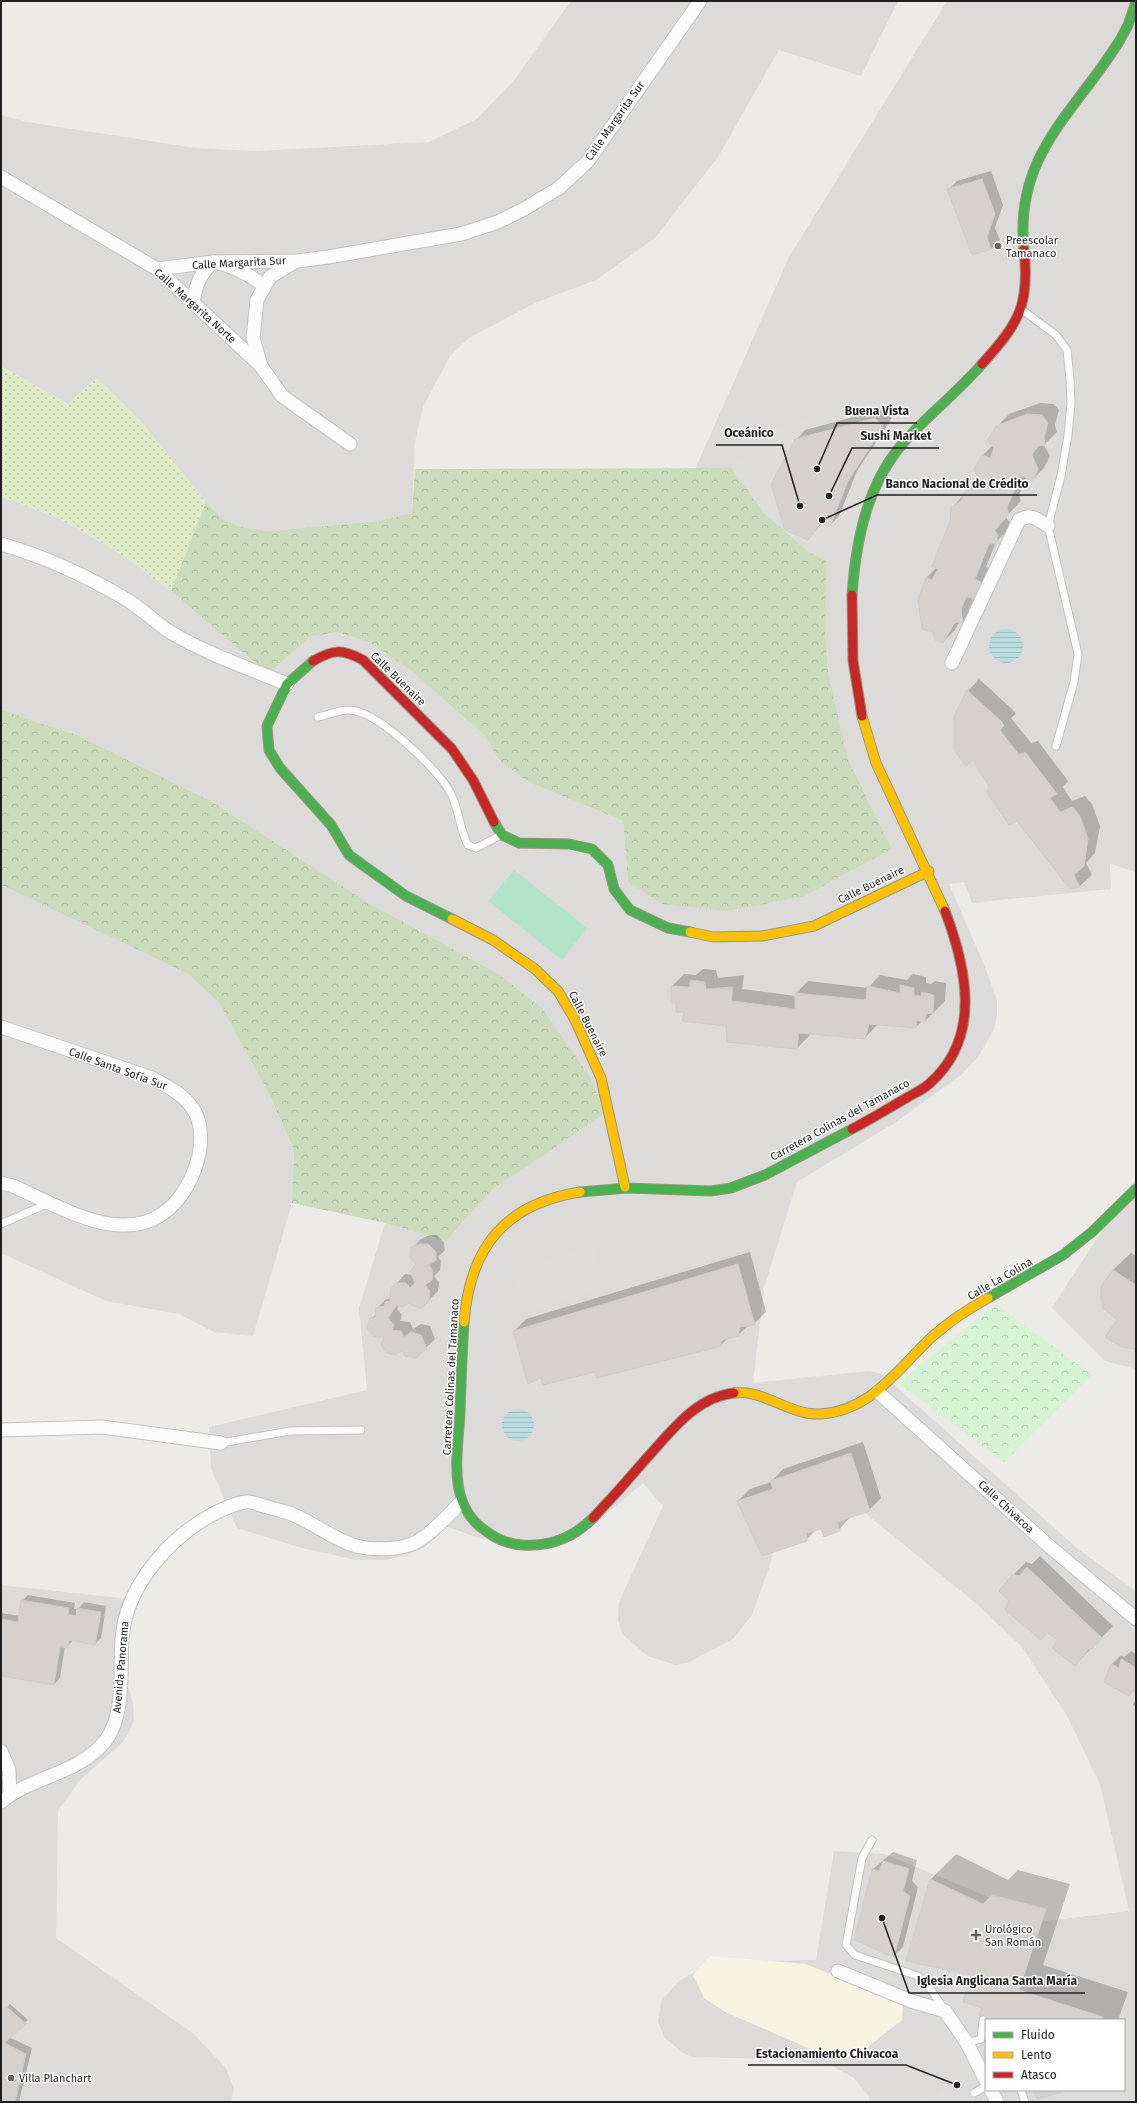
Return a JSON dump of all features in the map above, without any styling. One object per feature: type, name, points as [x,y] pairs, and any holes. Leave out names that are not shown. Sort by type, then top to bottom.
[{"type":"street","name":"Calle Margarita Sur","points":[[157,269],[214,262],[297,261],[461,234],[498,222],[524,209],[559,188],[588,161],[700,1]]},
{"type":"street","name":"Carretera Colinas del Tamanaco","points":[[460,1503],[458,1456],[465,1314],[469,1286],[476,1261],[493,1237],[521,1212],[545,1201],[558,1198],[585,1192],[625,1188],[726,1190],[762,1176],[897,1104],[929,1084],[950,1059],[961,1034],[968,1007],[958,946],[929,871],[895,805],[876,763],[860,713],[852,666],[851,619],[855,570],[862,522],[874,488],[892,457],[906,440],[981,366],[1022,310],[1028,289],[1022,230],[1025,200],[1032,175],[1045,144],[1061,119],[1126,32],[1136,2]]},
{"type":"street","name":"Calle Margarita Norte","points":[[1,177],[157,269],[261,366],[282,396],[350,444]]},
{"type":"street","name":"Calle Margarita Sur","points":[[261,366],[253,338],[257,300],[270,277],[297,261]]},
{"type":"street","points":[[193,302],[197,284],[202,275],[214,262],[230,266],[252,276],[264,286]]},
{"type":"street","points":[[952,662],[1019,520],[1026,516],[1035,517],[1048,526]]},
{"type":"street","points":[[1,544],[24,550],[64,567],[129,602],[169,632],[197,646],[287,684]]},
{"type":"street","name":"Calle Buenaire","points":[[625,1188],[601,1078],[575,1020],[558,991],[535,969],[493,940],[406,896],[350,855],[331,824],[280,768],[269,750],[267,726],[287,684],[310,663],[329,652],[348,652],[363,660],[452,749],[473,780],[491,818],[502,835],[519,843],[569,844],[592,849],[608,865],[614,889],[630,910],[668,928],[713,937],[762,936],[814,926],[929,871]]},
{"type":"street","name":"Calle Santa Sofía Sur","points":[[1,1027],[152,1078],[172,1088],[186,1100],[196,1114],[200,1128],[201,1140],[189,1182],[173,1205],[162,1214],[149,1221],[123,1225],[93,1221],[13,1186],[1,1183]]},
{"type":"street","name":"Calle La Colina","points":[[878,1392],[910,1358],[946,1325],[1068,1252],[1136,1189]]},
{"type":"street","points":[[460,1503],[481,1530],[510,1544],[543,1546],[565,1537],[585,1526],[678,1423],[706,1400],[727,1393],[749,1392],[773,1404],[813,1415],[833,1412],[857,1405],[878,1392]]},
{"type":"street","name":"Calle Chivacoa","points":[[878,1392],[1049,1546],[1136,1619]]},
{"type":"street","points":[[1,1430],[102,1427],[221,1443]]},
{"type":"street","name":"Avenida Panorama","points":[[6,1798],[67,1769],[93,1753],[106,1740],[114,1726],[118,1703],[122,1638],[126,1611],[143,1580],[163,1554],[189,1530],[215,1513],[246,1502],[292,1514],[356,1546],[384,1549],[413,1544],[443,1521],[460,1503]]},
{"type":"street","points":[[1,1751],[9,1770],[6,1798]]},
{"type":"street","points":[[838,1971],[911,2001],[945,2011],[967,2043],[985,2079]]},
{"type":"street","points":[[992,2091],[997,2102]]},
{"type":"lane","points":[[1022,310],[1056,335],[1067,350],[1071,404],[1068,436],[1061,476],[1048,526],[1078,654],[1074,682],[1056,746]]},
{"type":"lane","points":[[318,717],[348,710],[360,712],[382,724],[424,758],[450,791],[468,845],[476,848],[502,835]]},
{"type":"lane","points":[[1,1224],[51,1202]]},
{"type":"lane","points":[[221,1443],[290,1431],[361,1430]]},
{"type":"lane","points":[[872,1840],[862,1858],[846,1945],[855,1955],[918,1976],[930,1988],[945,2011]]},
{"type":"lane","points":[[967,2043],[983,2041],[983,2020]]},
{"type":"lane","points":[[974,2094],[985,2087]]},
{"type":"lane","points":[[1021,2091],[1025,2102]]},
{"type":"shaded area","points":[[571,1],[898,1],[861,76],[779,50],[718,157],[655,238],[596,280],[535,303],[469,338],[450,356],[423,407],[415,442],[412,513],[378,521],[270,531],[241,527],[223,519],[206,502],[143,424],[97,378],[68,404],[1,366],[1,115],[27,122],[196,148],[257,151],[429,142],[477,119],[515,79]]},
{"type":"shaded area","points":[[947,1],[1136,1],[1136,872],[1110,864],[1111,889],[972,903],[964,882],[949,884],[983,962],[997,1000],[997,1015],[994,1030],[977,1058],[961,1075],[896,1122],[797,1182],[764,1288],[753,1383],[869,1371],[882,1374],[1078,1549],[1136,1591],[1136,2102],[870,2102],[869,2097],[854,2078],[832,2066],[780,2059],[693,2057],[684,2054],[665,2038],[658,2022],[661,2001],[679,1981],[713,1962],[816,1960],[834,1851],[885,1854],[1046,1921],[1129,1911],[1100,1784],[1066,1714],[1022,1647],[978,1605],[860,1509],[779,1530],[769,1568],[752,1615],[733,1639],[687,1663],[675,1665],[648,1656],[622,1634],[618,1620],[619,1602],[663,1506],[643,1483],[583,1534],[522,1549],[473,1536],[446,1526],[437,1537],[423,1548],[409,1554],[387,1560],[357,1560],[301,1548],[237,1528],[211,1469],[209,1427],[367,1390],[359,1308],[385,1223],[446,1241],[496,1187],[603,1114],[600,1101],[590,1077],[543,1009],[499,974],[367,902],[211,801],[77,735],[1,710],[1,496],[64,521],[118,552],[171,591],[268,674],[310,637],[337,632],[370,643],[409,669],[484,735],[499,760],[528,782],[623,821],[628,882],[727,911],[803,897],[892,849],[864,792],[663,542],[789,257]]},
{"type":"shaded area","points":[[850,414],[875,418],[883,427],[887,448],[867,489],[852,560],[826,561],[809,552],[765,514],[731,468],[785,425],[813,415]]},
{"type":"shaded area","points":[[1,885],[188,974],[219,1003],[268,1092],[294,1150],[292,1203],[253,1336],[214,1332],[179,1314],[106,1301],[1,1253]]},
{"type":"shaded area","points":[[1136,1178],[1136,1369],[1105,1361],[1052,1308]]},
{"type":"shaded area","points":[[592,1244],[602,1290],[523,1314],[517,1289],[523,1266]]},
{"type":"shaded area","points":[[1,1585],[129,1599],[125,1683],[129,1689],[133,1704],[134,1720],[122,1743],[80,1780],[58,1810],[56,1938],[194,2034],[226,2068],[234,2090],[231,2102],[1,2102]]},
{"type":"shaded area","points":[[710,1956],[806,1964],[903,2004],[902,2020],[856,2056],[836,2060],[725,2012],[704,1998],[693,1975]]},
{"type":"shaded area","points":[[960,2076],[977,2102],[923,2102]]},
{"type":"green space","points":[[1,366],[67,404],[97,378],[143,424],[206,502],[171,591],[118,552],[64,521],[1,496]]},
{"type":"green space","points":[[731,468],[765,514],[809,552],[826,561],[825,634],[828,673],[848,760],[892,849],[803,897],[727,911],[662,904],[628,882],[623,821],[528,782],[499,760],[484,735],[409,669],[370,643],[337,632],[310,637],[268,674],[171,591],[206,502],[223,519],[241,527],[270,531],[378,521],[412,513],[415,469]]},
{"type":"green space","points":[[1,710],[77,735],[211,801],[367,902],[499,974],[543,1009],[590,1077],[604,1114],[496,1187],[446,1241],[385,1223],[292,1203],[294,1150],[268,1092],[219,1003],[188,974],[1,885]]},
{"type":"green space","points":[[514,870],[587,928],[562,960],[488,901]]},
{"type":"green space","points":[[996,1304],[1092,1375],[1004,1462],[898,1383]]},
{"type":"water","points":[[1003,629],[1009,629],[1013,630],[1020,636],[1023,646],[1022,653],[1016,660],[1009,663],[1003,663],[999,662],[992,656],[989,649],[989,643],[990,639],[996,632]]},
{"type":"water","points":[[515,1409],[521,1409],[531,1416],[534,1425],[533,1431],[527,1438],[521,1441],[515,1441],[505,1434],[502,1428],[502,1422],[509,1412]]},
{"type":"building","points":[[982,179],[995,214],[987,237],[991,249],[972,255],[947,189]]},
{"type":"building","points":[[1027,414],[1042,415],[1048,423],[1044,438],[1045,445],[1038,446],[1032,455],[1038,469],[1032,481],[1021,476],[1007,507],[1009,514],[995,530],[998,536],[996,543],[989,544],[975,579],[982,583],[977,599],[966,597],[961,610],[963,623],[955,622],[943,643],[935,640],[933,632],[922,629],[918,600],[926,577],[932,580],[938,569],[932,566],[950,521],[951,507],[961,501],[967,488],[972,490],[978,478],[974,469],[982,455],[990,458],[994,448],[987,441],[996,426]]},
{"type":"building","points":[[875,418],[883,427],[848,481],[830,527],[820,524],[808,540],[785,530],[771,484],[795,439]]},
{"type":"building","points":[[967,690],[1001,721],[1004,726],[1000,730],[1019,755],[1025,752],[1057,794],[1050,798],[1060,812],[1073,807],[1080,816],[1088,839],[1084,866],[1074,875],[1080,887],[1070,889],[1017,821],[1009,825],[987,793],[989,786],[973,760],[966,766],[954,750],[954,716]]},
{"type":"building","points":[[690,980],[705,982],[706,989],[733,987],[731,1001],[795,1009],[795,993],[866,1000],[867,986],[900,993],[900,985],[914,988],[914,995],[921,996],[922,992],[934,995],[933,1014],[927,1013],[924,1023],[917,1020],[916,1028],[869,1024],[865,1039],[799,1033],[797,1049],[727,1042],[726,1026],[682,1021],[684,1012],[676,1012],[676,1003],[672,1003],[671,986],[690,987]]},
{"type":"building","points":[[420,1244],[428,1244],[436,1252],[436,1260],[429,1265],[433,1271],[432,1280],[425,1285],[430,1291],[429,1301],[422,1308],[413,1306],[409,1303],[403,1307],[396,1306],[388,1318],[394,1325],[392,1330],[401,1331],[404,1337],[411,1332],[421,1335],[427,1349],[416,1358],[405,1356],[402,1351],[395,1355],[387,1353],[381,1345],[384,1337],[374,1337],[367,1328],[370,1318],[376,1317],[375,1309],[380,1306],[384,1307],[385,1302],[390,1301],[390,1290],[395,1283],[406,1283],[410,1288],[415,1283],[410,1272],[416,1264],[410,1257],[411,1247]]},
{"type":"building","points":[[738,1264],[755,1325],[740,1327],[738,1336],[722,1340],[721,1346],[597,1378],[594,1372],[543,1385],[541,1378],[528,1384],[513,1331]]},
{"type":"building","points":[[1113,1270],[1136,1285],[1136,1349],[1121,1347],[1105,1337],[1117,1320],[1103,1308],[1101,1286]]},
{"type":"building","points":[[851,1453],[870,1511],[837,1522],[840,1531],[824,1537],[821,1529],[806,1533],[807,1541],[762,1556],[737,1501],[773,1489],[770,1481]]},
{"type":"building","points":[[1027,1567],[1102,1638],[1091,1650],[1089,1649],[1075,1666],[1052,1648],[1058,1640],[1048,1633],[1041,1640],[1005,1610],[1009,1601],[999,1591],[1013,1574],[1019,1576]]},
{"type":"building","points":[[21,1600],[69,1608],[68,1614],[76,1616],[77,1608],[101,1612],[95,1645],[69,1640],[68,1648],[60,1647],[54,1685],[1,1676],[1,1619],[18,1622]]},
{"type":"building","points":[[1121,1659],[1136,1668],[1136,1692],[1134,1690],[1129,1696],[1104,1682],[1111,1664],[1119,1668]]},
{"type":"building","points":[[883,1861],[909,1869],[903,1891],[910,1896],[894,1957],[854,1940],[872,1869],[879,1871]]},
{"type":"building","name":"Urológico San Román","points":[[930,1879],[983,1904],[992,1895],[1046,1909],[1019,1990],[1103,2017],[1102,2019],[989,2019],[979,2015],[982,2008],[963,2002],[971,1975],[906,1961]]},
{"type":"building","points":[[6,2006],[26,2024],[4,2043],[1,2041],[1,2012]]},
{"type":"building","name":"Villa Planchart","points":[[1,2041],[26,2054],[15,2102],[1,2102]]},
{"type":"building","points":[[1034,2091],[1061,2092],[1038,2099]]},
{"type":"traffic: fast","points":[[1024,250],[1023,216],[1028,187],[1038,161],[1051,136],[1103,66],[1120,40],[1128,25],[1136,2]]},
{"type":"traffic: fast","points":[[852,595],[860,533],[872,494],[891,458],[923,422],[982,364]]},
{"type":"traffic: fast","points":[[313,661],[287,684],[267,726],[269,750],[280,768],[331,825],[349,855],[406,896],[452,919]]},
{"type":"traffic: fast","points":[[494,822],[502,835],[519,843],[569,844],[592,849],[608,865],[614,889],[630,910],[668,928],[690,932]]},
{"type":"traffic: fast","points":[[580,1192],[627,1188],[711,1191],[731,1188],[765,1175],[852,1129]]},
{"type":"traffic: fast","points":[[988,1298],[1063,1255],[1092,1232],[1136,1189]]},
{"type":"traffic: fast","points":[[464,1322],[457,1477],[460,1493],[465,1507],[473,1520],[490,1534],[503,1541],[512,1544],[532,1545],[561,1539],[578,1531],[593,1518]]},
{"type":"traffic: slow","points":[[862,716],[876,763],[945,911]]},
{"type":"traffic: slow","points":[[690,932],[713,937],[762,936],[814,926],[929,871]]},
{"type":"traffic: slow","points":[[452,919],[493,940],[535,969],[558,991],[575,1020],[601,1078],[625,1187]]},
{"type":"traffic: slow","points":[[464,1322],[474,1272],[483,1252],[496,1234],[511,1219],[531,1207],[553,1198],[580,1192]]},
{"type":"traffic: slow","points":[[734,1393],[745,1393],[767,1398],[810,1414],[839,1411],[855,1405],[870,1396],[896,1374],[939,1331],[973,1306],[988,1298]]},
{"type":"traffic: jam","points":[[982,364],[1005,337],[1019,312],[1025,285],[1024,250]]},
{"type":"traffic: jam","points":[[852,595],[853,661],[862,716]]},
{"type":"traffic: jam","points":[[313,661],[327,654],[338,652],[343,652],[363,660],[452,749],[473,780],[494,822]]},
{"type":"traffic: jam","points":[[852,1129],[929,1084],[946,1066],[957,1046],[963,1024],[965,1002],[964,979],[953,933],[945,911]]},
{"type":"traffic: jam","points":[[593,1518],[684,1418],[707,1401],[734,1393]]},
{"type":"place","name":"Preescolar Tamanaco","points":[[998,246]]},
{"type":"place","name":"Buena Vista","points":[[817,469]]},
{"type":"place","name":"Sushi Market","points":[[829,496]]},
{"type":"place","name":"Oceánico","points":[[800,506]]},
{"type":"place","name":"Banco Nacional de Crédito","points":[[822,520]]},
{"type":"place","name":"Iglesia Anglicana Santa María","points":[[882,1918]]},
{"type":"place","name":"Urológico San Román","points":[[976,1935]]},
{"type":"place","name":"Villa Planchart","points":[[11,2078]]},
{"type":"place","name":"Estacionamiento Chivacoa","points":[[957,2085]]}]
